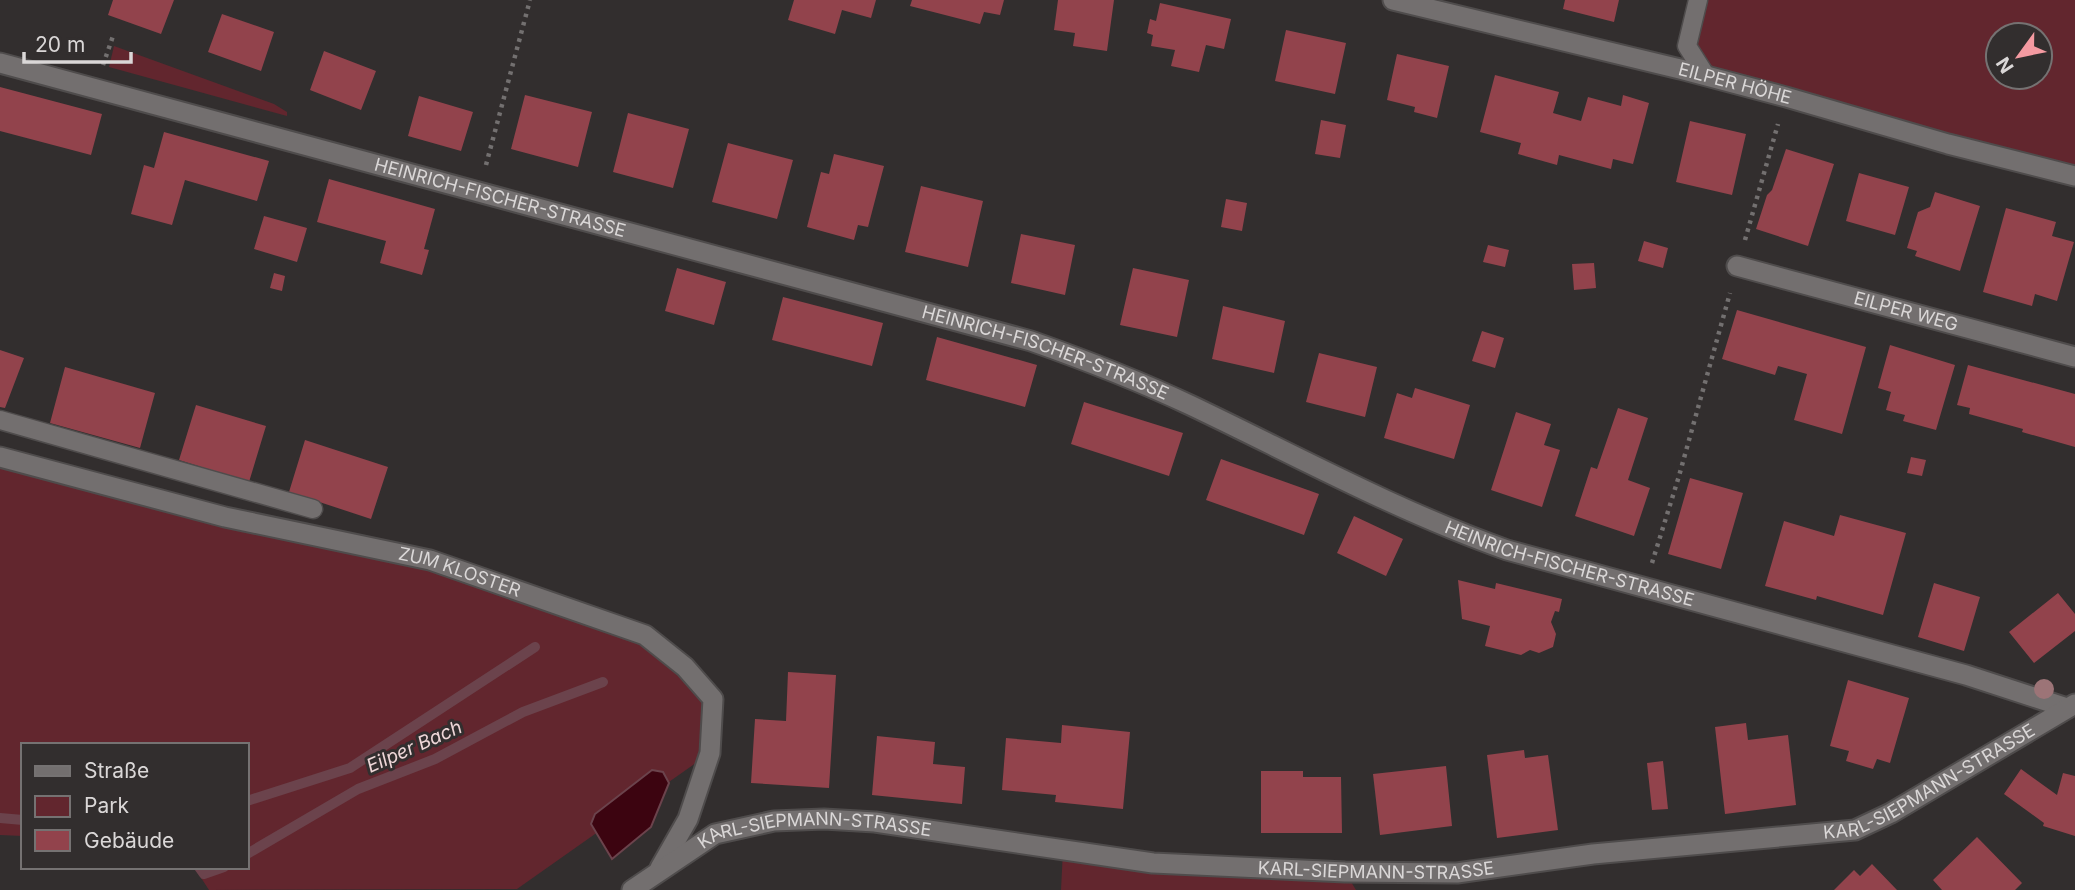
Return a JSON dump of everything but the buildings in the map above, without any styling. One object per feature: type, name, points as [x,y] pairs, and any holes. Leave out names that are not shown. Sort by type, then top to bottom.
[{"type":"street","name":"EILPER HÖHE","points":[[1393,0],[1706,76],[1948,144],[2075,176]]},
{"type":"street","name":"HEINRICH-FISCHER-STRASSE","points":[[0,63],[1031,341],[1188,404],[1388,502],[1507,550],[2071,706]]},
{"type":"street","name":"EILPER WEG","points":[[1737,267],[2075,356]]},
{"type":"street","name":"ZUM KLOSTER","points":[[0,457],[225,517],[430,560],[645,635],[685,667],[713,699],[710,753],[688,819],[646,890]]},
{"type":"street","name":"KARL-SIEPMANN-STRASSE","points":[[632,890],[715,834],[787,820],[875,822],[1153,863],[1345,872],[1457,873],[1592,854],[1855,830],[1891,813],[2071,706]]},
{"type":"lane","points":[[1699,0],[1687,46],[1706,76]]},
{"type":"lane","points":[[0,420],[313,509]]},
{"type":"path","points":[[484,174],[530,0]]},
{"type":"path","points":[[1644,588],[1679,476],[1786,97]]},
{"type":"green space","points":[[1698,0],[2075,0],[2075,176],[1706,76],[1687,46]]},
{"type":"green space","points":[[114,46],[274,104],[287,112],[287,116],[109,67]]},
{"type":"green space","points":[[0,457],[430,560],[645,635],[713,699],[710,753],[517,889],[209,890],[195,869],[248,869],[248,743],[21,743],[21,836],[0,835]]},
{"type":"green space","points":[[1063,850],[1345,872],[1356,890],[1061,890]]},
{"type":"shaded area","points":[[652,770],[663,772],[669,783],[651,827],[612,859],[591,824],[595,814]]},
{"type":"waterway","points":[[248,801],[350,768],[535,647]]},
{"type":"waterway","name":"Eilper Bach","points":[[248,853],[358,789],[435,759],[523,712],[603,682]]},
{"type":"waterway","name":"Eilper Bach","points":[[0,818],[21,820]]},
{"type":"waterway","name":"Eilper Bach","points":[[200,869],[204,874],[218,869]]}]
